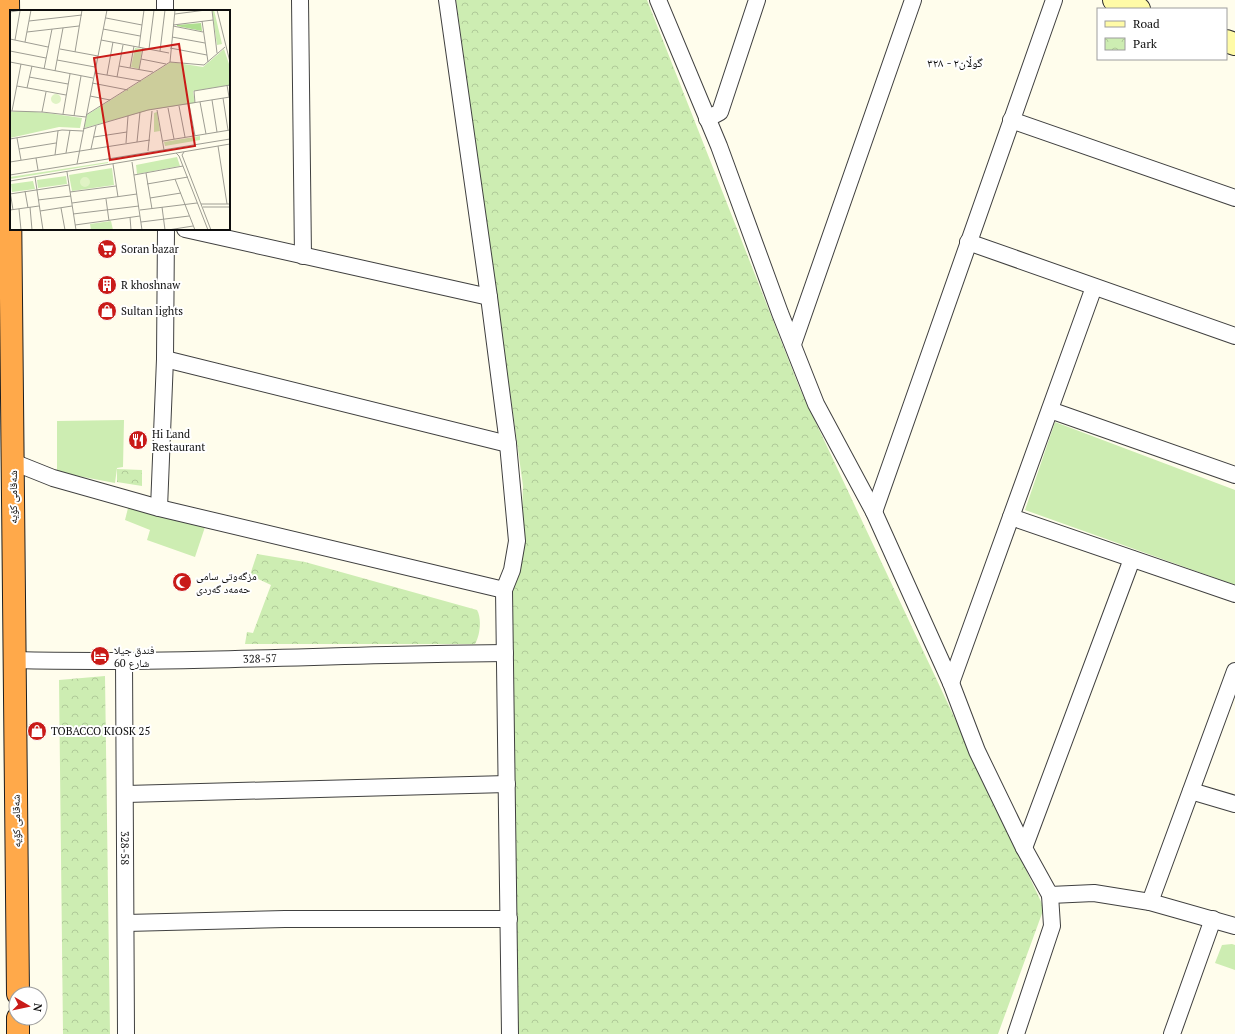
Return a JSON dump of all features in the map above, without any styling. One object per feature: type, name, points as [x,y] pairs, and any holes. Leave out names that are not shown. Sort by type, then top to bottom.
[{"type":"highway","name":"شەقامی کۆیە","points":[[8,0],[4,24],[15,660],[18,986]]},
{"type":"street","points":[[300,0],[303,256]]},
{"type":"street","points":[[447,0],[489,297],[508,444],[517,541],[512,570],[504,590],[510,1034]]},
{"type":"street","points":[[658,0],[719,146],[780,314],[816,404],[874,512],[951,683],[977,751],[1024,848],[1050,895],[1052,926],[1016,1034]]},
{"type":"street","points":[[707,119],[720,112],[757,0]]},
{"type":"street","points":[[793,344],[913,0]]},
{"type":"street","points":[[874,512],[1054,0]]},
{"type":"street","points":[[1011,120],[1235,198]]},
{"type":"street","points":[[160,508],[165,359],[166,230]]},
{"type":"street","points":[[189,230],[489,297]]},
{"type":"street","points":[[968,242],[1235,336]]},
{"type":"street","points":[[951,683],[1094,287]]},
{"type":"street","points":[[165,359],[508,444]]},
{"type":"street","points":[[1050,410],[1235,475]]},
{"type":"street","points":[[12,462],[53,478],[160,508],[504,590]]},
{"type":"street","points":[[1011,517],[1235,594]]},
{"type":"street","points":[[1024,848],[1132,559]]},
{"type":"street","name":"328-57","points":[[15,660],[124,661],[396,653],[505,653]]},
{"type":"street","name":"328-58","points":[[124,661],[126,794],[126,1034]]},
{"type":"street","points":[[1150,902],[1235,671]]},
{"type":"street","points":[[126,794],[507,784]]},
{"type":"street","points":[[1191,791],[1235,804]]},
{"type":"street","points":[[1050,895],[1094,893],[1150,902],[1235,926]]},
{"type":"street","points":[[126,923],[293,919],[509,919]]},
{"type":"street","points":[[1172,1034],[1213,919]]},
{"type":"green space","points":[[456,0],[647,0],[800,389],[1044,908],[998,1034],[516,1034],[504,584],[520,568],[523,486]]},
{"type":"green space","points":[[124,420],[123,467],[117,468],[115,483],[57,472],[57,421]]},
{"type":"green space","points":[[1055,422],[1235,490],[1235,585],[1025,510]]},
{"type":"green space","points":[[117,469],[142,470],[142,486],[117,482]]},
{"type":"green space","points":[[128,508],[208,518],[195,557],[147,540],[150,530],[125,520]]},
{"type":"green space","points":[[257,554],[305,562],[477,610],[479,613],[480,622],[477,641],[475,644],[245,644],[247,632],[253,633],[271,585],[250,575]]},
{"type":"green space","points":[[105,676],[110,1034],[63,1034],[59,680]]},
{"type":"green space","points":[[1222,945],[1235,945],[1235,970],[1215,963]]},
{"type":"place","name":"Soran bazar","points":[[107,249]]},
{"type":"place","name":"R khoshnaw","points":[[107,285]]},
{"type":"place","name":"Sultan lights","points":[[107,311]]},
{"type":"place","name":"Hi Land Restaurant","points":[[138,440]]},
{"type":"place","name":"مزگەوتی سامی حەمەد گەردی","points":[[182,582]]},
{"type":"place","name":"فندق جيلا شارع 60","points":[[100,656]]},
{"type":"place","name":"TOBACCO KIOSK 25","points":[[37,731]]},
{"type":"district","name":"گوڵان٢ - ٣٢٨","points":[[955,63]]}]
